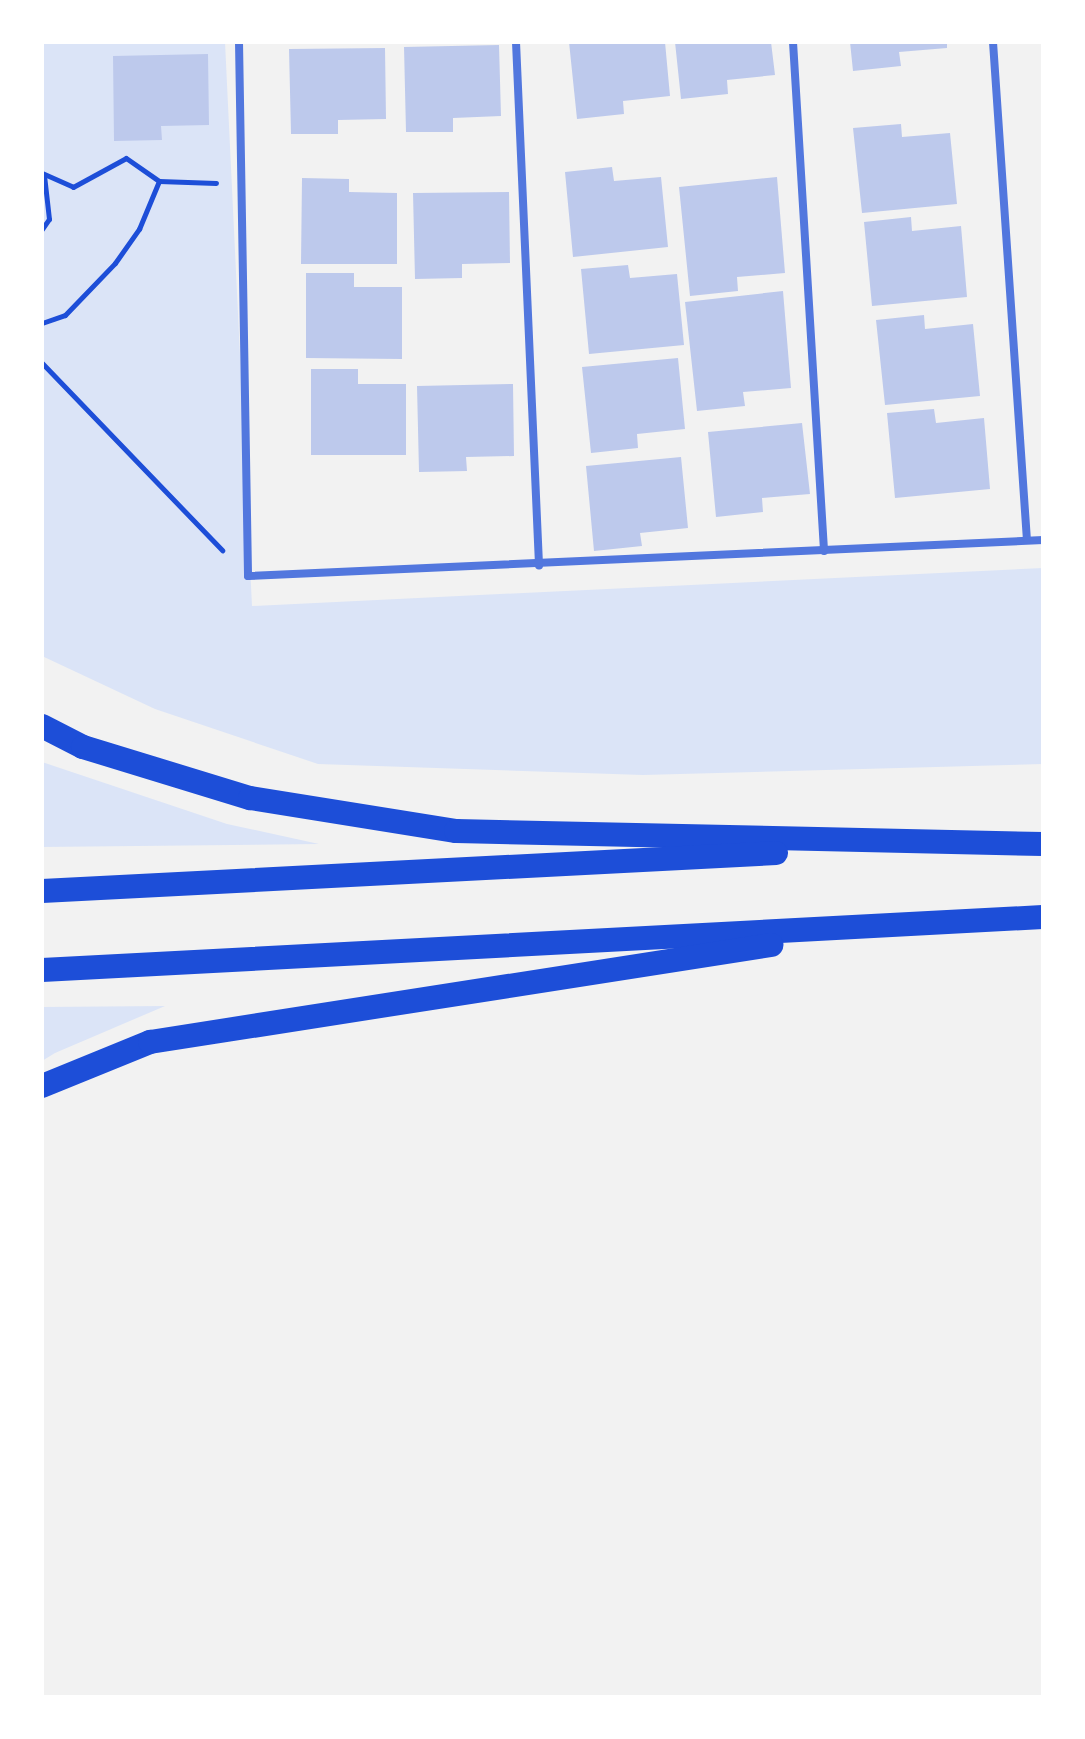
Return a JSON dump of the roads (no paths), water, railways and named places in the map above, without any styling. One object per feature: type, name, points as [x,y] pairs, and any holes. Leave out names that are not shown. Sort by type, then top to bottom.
[{"type":"highway","points":[[42,726],[83,747],[250,798],[456,831],[1043,844]]},
{"type":"highway","points":[[42,891],[962,844]]},
{"type":"highway","points":[[42,970],[1043,917]]},
{"type":"highway","points":[[42,1086],[150,1042],[926,921]]},
{"type":"street","points":[[239,42],[248,576],[1043,540]]},
{"type":"street","points":[[516,42],[539,565]]},
{"type":"street","points":[[793,42],[824,551]]},
{"type":"street","points":[[993,42],[1027,540]]}]
